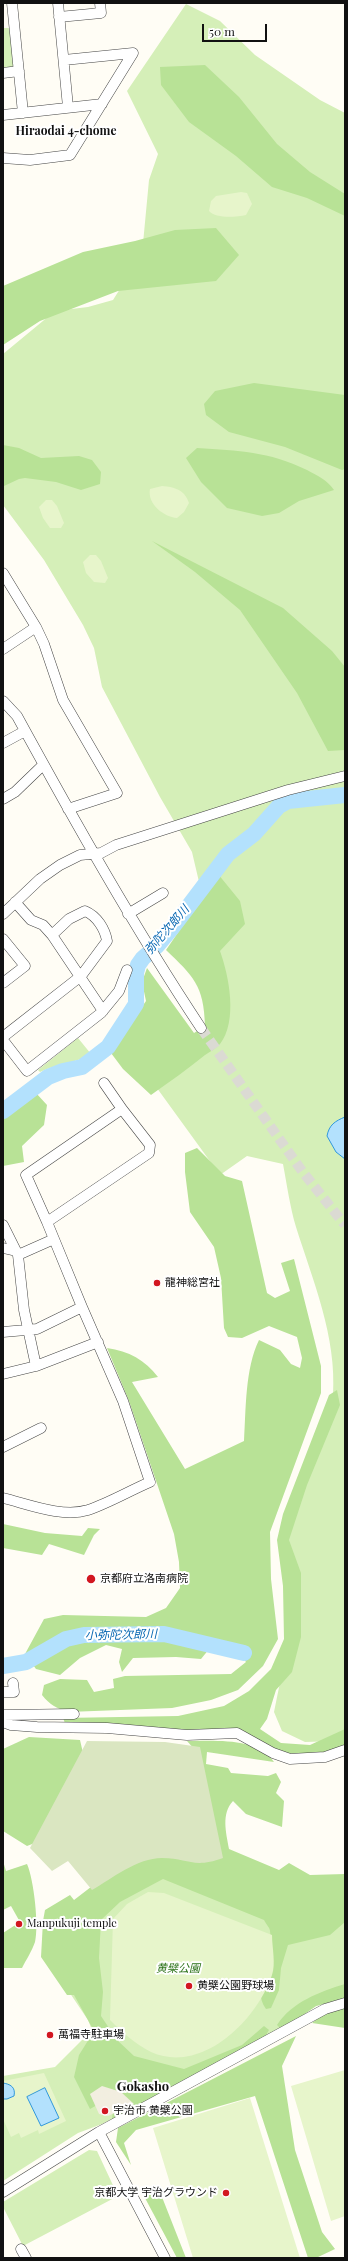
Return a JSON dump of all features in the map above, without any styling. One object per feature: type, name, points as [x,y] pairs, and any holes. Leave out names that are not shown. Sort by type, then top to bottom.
[{"type":"street","points":[[12,3],[23,113]]},
{"type":"street","points":[[58,3],[68,107]]},
{"type":"street","points":[[59,16],[101,13],[100,3]]},
{"type":"street","points":[[3,154],[3,159],[30,160],[70,155],[133,54],[64,60]]},
{"type":"street","points":[[3,73],[19,71]]},
{"type":"street","points":[[3,115],[102,104]]},
{"type":"street","points":[[3,573],[7,587],[36,627],[44,644],[63,700],[117,793],[68,809]]},
{"type":"street","points":[[3,649],[36,627]]},
{"type":"street","points":[[3,701],[17,716],[92,854],[159,964],[201,1028]]},
{"type":"street","points":[[3,743],[25,731]]},
{"type":"street","points":[[3,799],[15,792],[44,765]]},
{"type":"street","points":[[3,914],[40,879],[60,865],[80,855],[101,853],[116,844],[288,790],[345,776]]},
{"type":"street","points":[[128,914],[163,893]]},
{"type":"street","points":[[15,902],[31,920],[43,925],[52,935],[81,976],[102,1010]]},
{"type":"street","points":[[3,1037],[81,976],[107,942],[106,933],[93,914],[85,911],[69,919],[52,935]]},
{"type":"street","points":[[3,939],[25,966],[3,983]]},
{"type":"street","points":[[3,1040],[27,1071],[102,1010],[119,991],[126,970]]},
{"type":"street","points":[[47,1222],[149,1153],[150,1145],[104,1083]]},
{"type":"street","points":[[3,1498],[52,1509],[71,1511],[87,1510],[150,1482],[124,1401],[82,1307],[26,1174],[122,1109]]},
{"type":"street","points":[[3,1225],[17,1253],[28,1330],[36,1366]]},
{"type":"street","points":[[3,1248],[17,1253],[54,1239]]},
{"type":"street","points":[[3,1332],[37,1329],[82,1307]]},
{"type":"street","points":[[3,1374],[36,1366],[98,1342]]},
{"type":"street","points":[[3,1447],[41,1428]]},
{"type":"street","points":[[3,1692],[14,1692],[13,1683]]},
{"type":"street","points":[[3,1716],[74,1714]]},
{"type":"street","points":[[3,1722],[18,1726],[107,1728],[187,1735],[237,1733],[273,1753],[290,1759],[325,1757],[345,1750]]},
{"type":"street","points":[[3,2192],[99,2132],[325,2009],[345,2003]]},
{"type":"street","points":[[99,2132],[165,2258]]},
{"type":"green space","points":[[186,4],[220,21],[255,55],[320,100],[345,113],[345,1737],[337,1741],[305,1742],[282,1731],[274,1712],[288,1643],[281,1541],[333,1395],[333,1373],[328,1331],[296,1227],[290,1204],[283,1164],[247,1156],[220,1175],[154,1084],[217,1036],[207,916],[192,852],[160,797],[102,687],[94,648],[83,625],[44,560],[3,505],[3,354],[55,311],[88,307],[113,300],[142,254],[149,180],[158,154],[127,91]]},
{"type":"green space","points":[[3,28],[14,28],[19,71],[3,71]]},
{"type":"green space","points":[[205,65],[239,97],[277,144],[310,172],[345,194],[345,216],[307,198],[272,187],[236,156],[189,122],[161,85],[160,67]]},
{"type":"green space","points":[[241,192],[247,193],[252,204],[246,215],[232,217],[221,216],[212,214],[209,211],[211,201],[216,196]]},
{"type":"green space","points":[[216,228],[239,255],[216,281],[118,291],[40,321],[3,345],[3,286],[83,252],[135,241],[175,230]]},
{"type":"green space","points":[[254,383],[345,395],[345,469],[342,470],[285,447],[229,432],[206,415],[204,404],[215,391]]},
{"type":"green space","points":[[3,445],[19,448],[41,458],[79,456],[92,460],[101,472],[100,484],[81,490],[56,482],[25,478],[19,479],[4,486]]},
{"type":"green space","points":[[197,448],[266,455],[293,464],[315,474],[334,490],[299,501],[279,513],[262,516],[227,508],[201,482],[186,458]]},
{"type":"green space","points":[[162,486],[179,490],[185,495],[189,503],[184,512],[177,518],[162,512],[151,500],[150,489]]},
{"type":"green space","points":[[46,500],[52,500],[57,506],[64,523],[61,528],[50,528],[43,518],[39,507]]},
{"type":"green space","points":[[152,541],[283,608],[332,651],[345,667],[345,750],[328,751],[297,693],[240,610],[195,572]]},
{"type":"green space","points":[[90,555],[96,555],[101,561],[108,578],[105,583],[94,582],[86,573],[83,562]]},
{"type":"green space","points":[[218,874],[240,901],[245,924],[220,951],[229,985],[230,998],[229,1023],[226,1034],[217,1047],[151,1095],[123,1069],[111,1053],[146,1001],[142,982],[147,968],[194,1033],[205,1026],[202,1000],[195,982],[166,950]]},
{"type":"green space","points":[[78,1038],[91,1054],[40,1072],[38,1070]]},
{"type":"green space","points":[[36,1093],[47,1105],[44,1125],[22,1146],[24,1162],[3,1166],[3,1114]]},
{"type":"green space","points":[[197,1148],[225,1176],[242,1181],[267,1293],[275,1298],[290,1291],[281,1263],[294,1259],[321,1366],[321,1393],[270,1532],[271,1579],[278,1639],[263,1666],[238,1690],[211,1700],[172,1708],[68,1712],[54,1706],[42,1695],[44,1685],[60,1679],[87,1680],[94,1692],[114,1688],[113,1679],[125,1676],[231,1674],[246,1662],[236,1649],[214,1643],[201,1659],[176,1657],[133,1658],[122,1672],[119,1662],[122,1649],[106,1645],[80,1658],[60,1675],[36,1669],[25,1654],[44,1619],[63,1615],[146,1617],[166,1608],[180,1588],[179,1562],[174,1534],[129,1401],[107,1348],[122,1351],[136,1357],[148,1366],[158,1377],[132,1382],[185,1469],[244,1441],[249,1376],[254,1351],[259,1340],[280,1350],[291,1364],[300,1368],[302,1358],[297,1337],[269,1326],[242,1338],[228,1337],[224,1328],[221,1278],[214,1247],[190,1212],[185,1172],[185,1153]]},
{"type":"green space","points":[[337,1390],[340,1405],[307,1485],[289,1540],[301,1573],[301,1637],[292,1672],[276,1690],[267,1719],[260,1729],[281,1743],[310,1745],[345,1729],[345,1746],[319,1753],[299,1754],[272,1750],[248,1736],[66,1726],[63,1718],[178,1716],[224,1706],[249,1691],[271,1669],[284,1639],[283,1586],[277,1540],[283,1514],[329,1395]]},
{"type":"green space","points":[[3,1524],[45,1533],[82,1536],[88,1528],[100,1529],[94,1535],[84,1555],[49,1544],[42,1555],[3,1548]]},
{"type":"green space","points":[[29,1737],[80,1740],[83,1753],[40,1841],[27,1846],[3,1831],[3,1749]]},
{"type":"green space","points":[[87,1741],[165,1742],[200,1747],[223,1858],[204,1863],[171,1858],[143,1861],[92,1890],[68,1861],[52,1871],[30,1848]]},
{"type":"green space","points":[[187,1741],[222,1741],[246,1744],[267,1754],[274,1762],[207,1752],[206,1764],[228,1768],[231,1773],[268,1776],[276,1773],[281,1782],[276,1793],[284,1801],[282,1827],[246,1814],[233,1801],[229,1806],[225,1824],[229,1849],[279,1870],[289,1863],[310,1875],[345,1874],[345,1922],[330,1935],[288,1945],[281,1968],[279,1990],[271,2008],[266,2009],[262,2000],[261,1991],[271,1941],[270,1930],[264,1920],[163,1879],[120,1902],[101,1920],[99,1958],[103,1992],[101,2016],[117,2040],[134,2056],[184,2069],[242,2045],[264,2026],[269,2030],[262,2042],[112,2120],[113,2110],[99,2104],[90,2109],[74,2077],[79,2055],[94,2031],[74,1995],[67,1995],[41,1957],[45,1910],[70,1895],[74,1900],[100,1880],[195,1750]]},
{"type":"green space","points":[[3,1861],[6,1871],[27,1864],[34,1891],[36,1915],[35,1942],[22,1968],[3,1968],[3,1933],[20,1922],[11,1906],[3,1910]]},
{"type":"green space","name":"黄檗公園","points":[[135,1868],[345,1880],[345,1998],[316,2006],[262,2042],[102,2124],[78,2133],[3,2181],[3,2076],[55,2067],[92,2030],[88,2020],[45,1956]]},
{"type":"green space","name":"黄檗公園野球場","points":[[148,1892],[164,1893],[272,1935],[274,1961],[273,1971],[265,1992],[254,2009],[241,2025],[225,2039],[208,2050],[189,2056],[170,2057],[151,2052],[129,2038],[110,2020],[113,1919],[127,1904]]},
{"type":"green space","points":[[345,1984],[345,1998],[316,2006],[282,2030],[277,2025],[290,2010],[298,2004],[316,1994]]},
{"type":"green space","points":[[345,2006],[345,2028],[312,2023],[326,2012]]},
{"type":"green space","points":[[296,2036],[282,2066],[295,2150],[322,2232],[335,2249],[316,2258],[308,2258],[255,2096],[136,2130],[124,2143],[131,2165],[116,2142],[118,2128]]},
{"type":"green space","points":[[345,2070],[345,2216],[331,2221],[291,2086]]},
{"type":"green space","points":[[44,2073],[66,2121],[39,2134],[38,2130],[21,2138],[19,2133],[11,2137],[3,2119],[3,2081]]},
{"type":"green space","name":"京都大学 宇治グラウンド","points":[[250,2098],[300,2258],[193,2258],[153,2128]]},
{"type":"green space","points":[[89,2150],[97,2151],[118,2196],[23,2246],[3,2207],[3,2202]]},
{"type":"green space","points":[[154,2190],[162,2197],[186,2258],[177,2258],[145,2198]]},
{"type":"shaded area","points":[[102,2086],[121,2092],[134,2104],[108,2116],[99,2114],[90,2094]]},
{"type":"water","points":[[345,1117],[345,1159],[336,1152],[327,1136],[329,1129],[333,1124]]},
{"type":"water","points":[[3,2083],[12,2086],[14,2096],[3,2099]]},
{"type":"water","points":[[45,2088],[59,2118],[41,2126],[27,2097]]},
{"type":"waterway","name":"弥陀次郎川","points":[[3,1111],[48,1077],[63,1071],[82,1067],[108,1047],[136,1004],[136,973],[138,965],[172,928],[228,854],[254,834],[279,806],[288,801],[345,795]]},
{"type":"waterway","name":"小弥陀次郎川","points":[[3,1666],[26,1662],[66,1639],[84,1635],[164,1634],[244,1653]]},
{"type":"tunnel","points":[[201,1028],[302,1171],[345,1225]]},
{"type":"place","name":"龍神総宮社","points":[[157,1283]]},
{"type":"place","name":"京都府立洛南病院","points":[[91,1579]]},
{"type":"place","name":"Manpukuji temple","points":[[19,1924]]},
{"type":"place","name":"黄檗公園野球場","points":[[189,1986]]},
{"type":"place","name":"萬福寺駐車場","points":[[50,2035]]},
{"type":"place","name":"宇治市 黄檗公園","points":[[105,2111]]},
{"type":"place","name":"京都大学 宇治グラウンド","points":[[226,2193]]},
{"type":"district","name":"Hiraodai 4-chome","points":[[66,131]]},
{"type":"district","name":"Gokasho","points":[[143,2087]]}]
